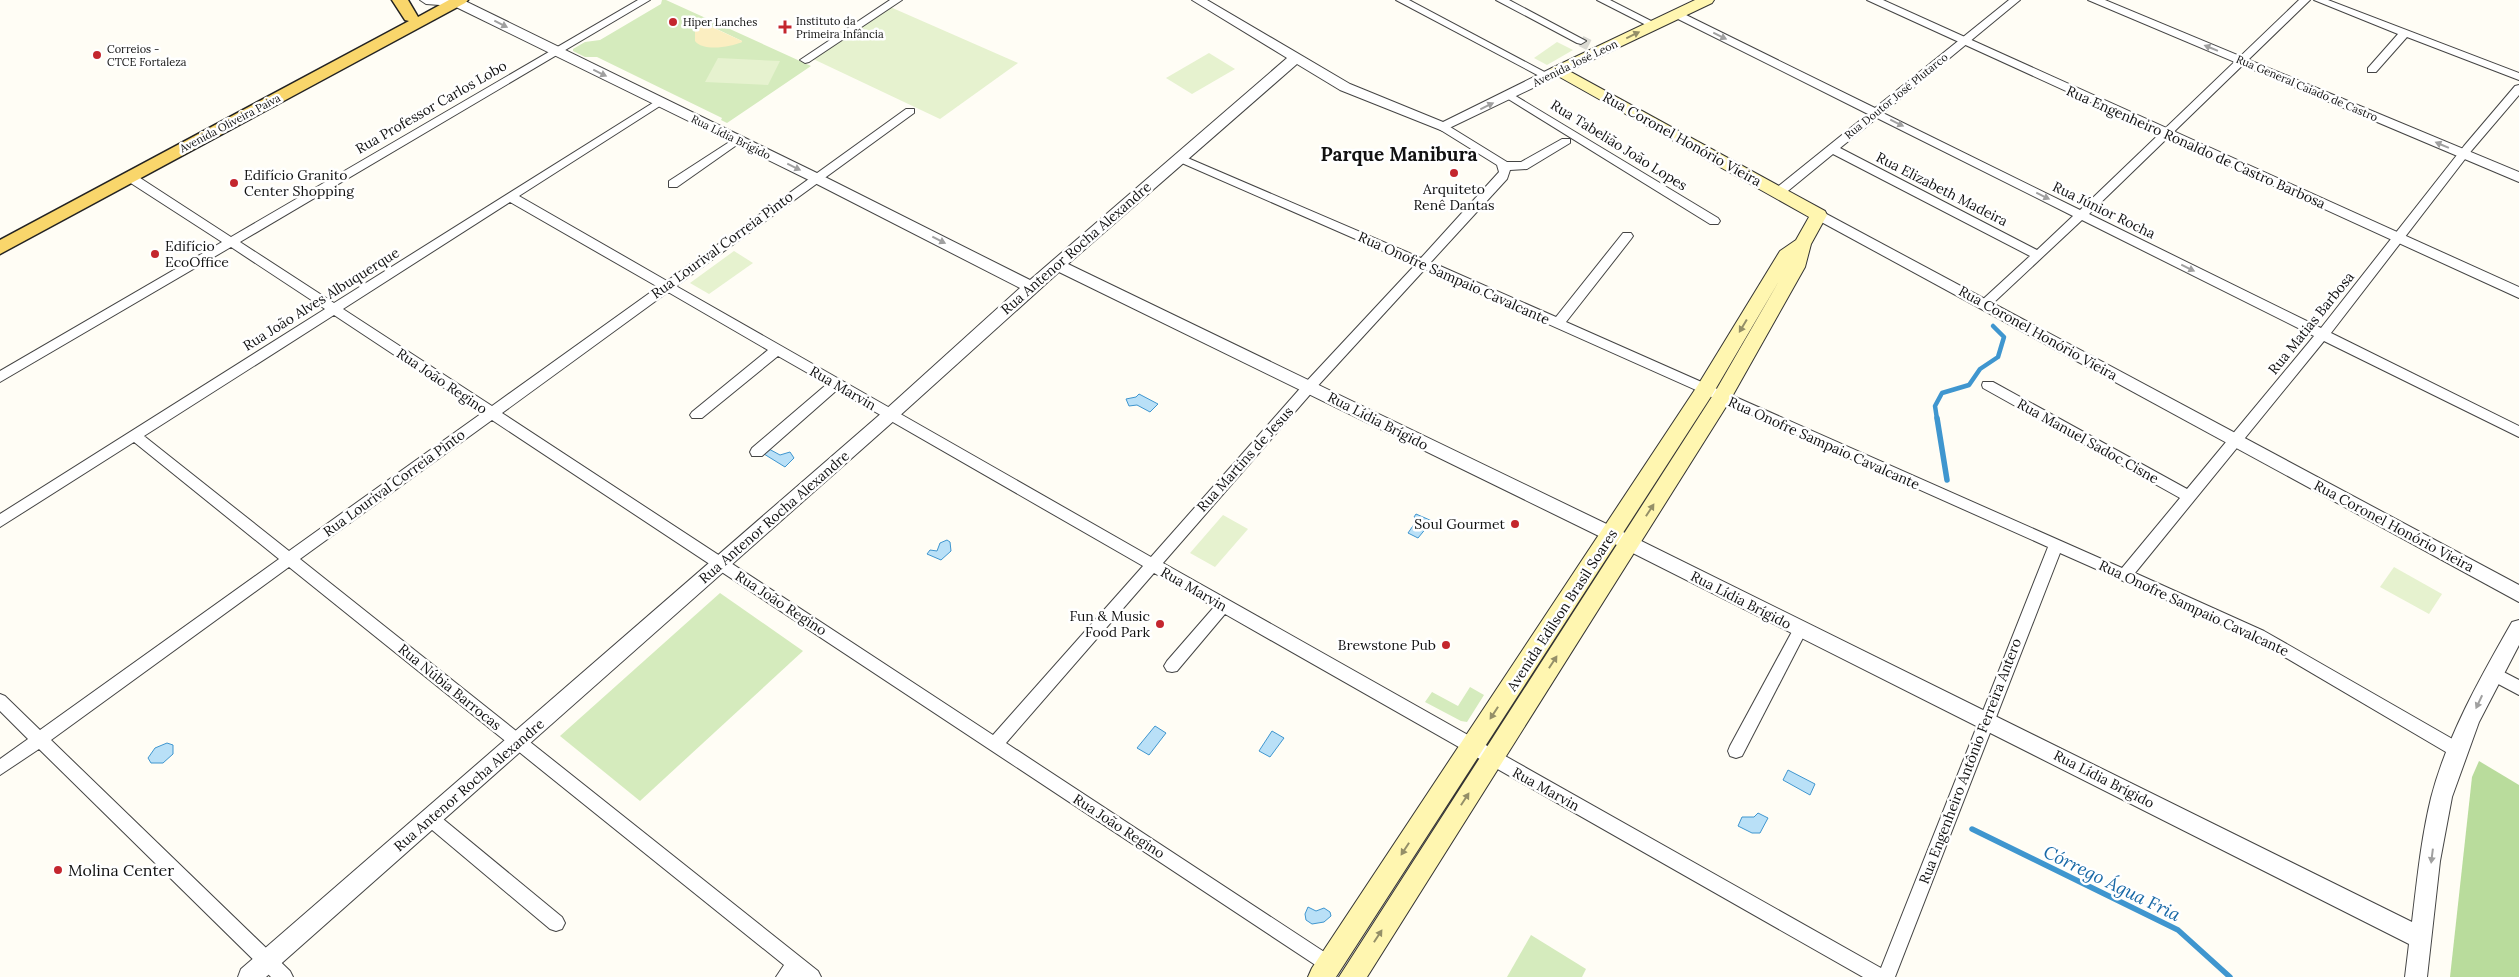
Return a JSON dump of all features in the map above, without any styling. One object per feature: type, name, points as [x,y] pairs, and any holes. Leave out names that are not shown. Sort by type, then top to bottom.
[{"type":"main road","points":[[400,0],[410,16]]},
{"type":"main road","name":"Avenida José Leon","points":[[1552,74],[1590,45],[1654,25],[1707,0]]},
{"type":"main road","name":"Avenida Oliveira Paiva","points":[[0,236],[410,16],[445,1]]},
{"type":"main road","name":"Avenida Oliveira Paiva","points":[[0,248],[445,1]]},
{"type":"main road","name":"Rua Coronel Honório Vieira","points":[[1552,74],[1820,215]]},
{"type":"main road","name":"Avenida Edilson Brasil Soares","points":[[1333,973],[1472,747],[1620,539],[1714,394],[1771,295],[1786,254],[1802,244],[1820,215]]},
{"type":"main road","name":"Avenida Edilson Brasil Soares","points":[[1352,977],[1492,758],[1620,539]]},
{"type":"street","name":"Rua Professor Carlos Lobo","points":[[0,377],[645,0]]},
{"type":"street","points":[[805,60],[897,0]]},
{"type":"street","points":[[1198,0],[1345,86]]},
{"type":"street","name":"Rua Coronel Honório Vieira","points":[[1401,0],[1552,74]]},
{"type":"street","points":[[1501,0],[1590,45]]},
{"type":"street","points":[[1602,0],[1654,25]]},
{"type":"street","name":"Rua Engenheiro Ronaldo de Castro Barbosa","points":[[1873,0],[2519,293]]},
{"type":"street","name":"Rua Doutor José Plutarco","points":[[1779,192],[2015,0]]},
{"type":"street","name":"Rua General Caiado de Castro","points":[[2094,0],[2519,177]]},
{"type":"street","points":[[1985,304],[2039,256],[2164,133],[2305,0]]},
{"type":"street","points":[[2319,0],[2519,77]]},
{"type":"street","name":"Rua Lídia Brígido","points":[[445,1],[556,52],[816,178],[1031,287]]},
{"type":"street","name":"Rua Júnior Rocha","points":[[1676,14],[2519,432]]},
{"type":"street","points":[[2372,70],[2405,33]]},
{"type":"street","name":"Rua Antenor Rocha Alexandre","points":[[249,977],[890,415],[1031,287],[1297,57]]},
{"type":"street","points":[[1282,69],[1345,86],[1443,127],[1497,159],[1502,173],[1523,166],[1566,141]]},
{"type":"street","name":"Avenida José Leon","points":[[1443,127],[1552,74]]},
{"type":"street","name":"Rua Matias Barbosa","points":[[2124,576],[2323,334],[2464,154],[2519,88]]},
{"type":"street","name":"Rua Tabelião João Lopes","points":[[1509,95],[1714,221]]},
{"type":"street","name":"Rua João Alves Albuquerque","points":[[0,521],[659,102]]},
{"type":"street","name":"Rua Lourival Correia Pìnto","points":[[0,768],[665,286],[910,111]]},
{"type":"street","points":[[673,184],[738,140]]},
{"type":"street","name":"Rua Elizabeth Madeira","points":[[1831,148],[2039,256]]},
{"type":"street","name":"Rua Onofre Sampaio Cavalcante","points":[[1180,158],[1422,263],[2268,640],[2457,750]]},
{"type":"street","name":"Rua Martins de Jesus","points":[[995,744],[1309,387],[1502,173]]},
{"type":"street","name":"Rua João Regino","points":[[130,177],[333,308],[995,744],[1333,973]]},
{"type":"street","name":"Rua Marvin","points":[[511,197],[1223,606],[1880,977]]},
{"type":"street","name":"Rua Coronel Honório Vieira","points":[[1820,215],[2519,594]]},
{"type":"street","points":[[1557,324],[1627,236]]},
{"type":"street","name":"Rua Lídia Brígido","points":[[1058,265],[1620,539],[2422,939]]},
{"type":"street","points":[[697,415],[777,350]]},
{"type":"street","points":[[757,452],[836,384]]},
{"type":"street","name":"Rua Manuel Sadoc Cisne","points":[[1988,385],[2189,497]]},
{"type":"street","name":"Rua Núbia Barrocas","points":[[135,436],[518,742],[791,971],[812,977]]},
{"type":"street","name":"Rua Engenheiro Antônio Ferreira Antero","points":[[1886,977],[2056,545]]},
{"type":"street","points":[[1172,666],[1223,606]]},
{"type":"street","points":[[2416,977],[2436,822],[2457,750],[2492,673],[2519,628]]},
{"type":"street","points":[[1736,752],[1800,630]]},
{"type":"street","points":[[2492,673],[2519,688]]},
{"type":"street","points":[[0,701],[284,977]]},
{"type":"street","points":[[430,819],[556,923]]},
{"type":"green space","points":[[662,0],[666,0],[811,66],[727,123],[721,120],[722,118],[597,57],[585,57],[573,51],[573,49],[585,42],[600,40],[661,4]],"holes":[[[702,22],[742,41],[710,47]]]},
{"type":"green space","points":[[888,6],[1018,63],[940,119],[809,57]]},
{"type":"green space","points":[[1557,42],[1573,50],[1547,65],[1534,58]]},
{"type":"green space","points":[[1209,53],[1235,69],[1192,94],[1166,78]]},
{"type":"green space","points":[[718,58],[780,61],[768,85],[705,82]]},
{"type":"green space","points":[[734,251],[753,263],[709,294],[690,283]]},
{"type":"green space","points":[[1223,515],[1248,529],[1215,567],[1190,553]]},
{"type":"green space","points":[[2394,567],[2442,594],[2429,614],[2380,587]]},
{"type":"green space","points":[[720,593],[803,651],[640,801],[560,736]]},
{"type":"green space","points":[[1470,687],[1484,695],[1467,722],[1461,721],[1425,702],[1432,692],[1458,706]]},
{"type":"green space","points":[[2479,761],[2519,785],[2519,977],[2450,977],[2472,777]]},
{"type":"green space","points":[[1531,935],[1586,969],[1582,977],[1507,977]]},
{"type":"sand","points":[[699,21],[742,42],[717,48],[699,44],[695,41],[695,23]]},
{"type":"water","points":[[1139,394],[1158,404],[1150,412],[1137,405],[1129,406],[1126,399],[1136,397]]},
{"type":"water","points":[[769,449],[780,455],[790,452],[794,458],[785,467],[764,454]]},
{"type":"water","points":[[1416,514],[1432,521],[1418,538],[1408,533],[1417,520],[1414,517]]},
{"type":"water","points":[[947,540],[950,542],[951,551],[941,560],[927,554],[930,550],[937,551],[940,543]]},
{"type":"water","points":[[1155,726],[1166,733],[1149,755],[1137,748]]},
{"type":"water","points":[[1272,731],[1284,738],[1270,757],[1259,751]]},
{"type":"water","points":[[167,743],[173,745],[173,754],[163,763],[151,763],[148,758],[155,748]]},
{"type":"water","points":[[1788,770],[1815,784],[1810,795],[1783,780]]},
{"type":"water","points":[[1758,813],[1768,818],[1760,833],[1752,833],[1738,826],[1742,817],[1754,817]]},
{"type":"water","points":[[1308,907],[1316,911],[1324,908],[1330,912],[1331,916],[1324,922],[1312,924],[1306,920],[1305,914]]},
{"type":"waterway","name":"Córrego Água Fria","points":[[1937,419],[1935,406],[1942,393],[1969,385],[1980,369],[1998,357],[2004,337],[1993,326]]},
{"type":"waterway","name":"Córrego Água Fria","points":[[1937,418],[1947,480]]},
{"type":"waterway","name":"Córrego Água Fria","points":[[1972,829],[2178,930],[2230,977]]},
{"type":"tunnel","points":[[1581,41],[1589,45]]},
{"type":"place","name":"Hiper Lanches","points":[[673,22]]},
{"type":"place","name":"Instituto da Primeira Infância","points":[[785,27]]},
{"type":"place","name":"Correios - CTCE Fortaleza","points":[[97,55]]},
{"type":"place","name":"Arquiteto Renê Dantas","points":[[1454,173]]},
{"type":"place","name":"Edifício Granito Center Shopping","points":[[234,183]]},
{"type":"place","name":"Edifício EcoOffice","points":[[155,254]]},
{"type":"place","name":"Soul Gourmet","points":[[1515,524]]},
{"type":"place","name":"Fun & Music Food Park","points":[[1160,624]]},
{"type":"place","name":"Brewstone Pub","points":[[1446,645]]},
{"type":"place","name":"Molina Center","points":[[58,870]]},
{"type":"district","name":"Parque Manibura","points":[[1399,154]]}]
